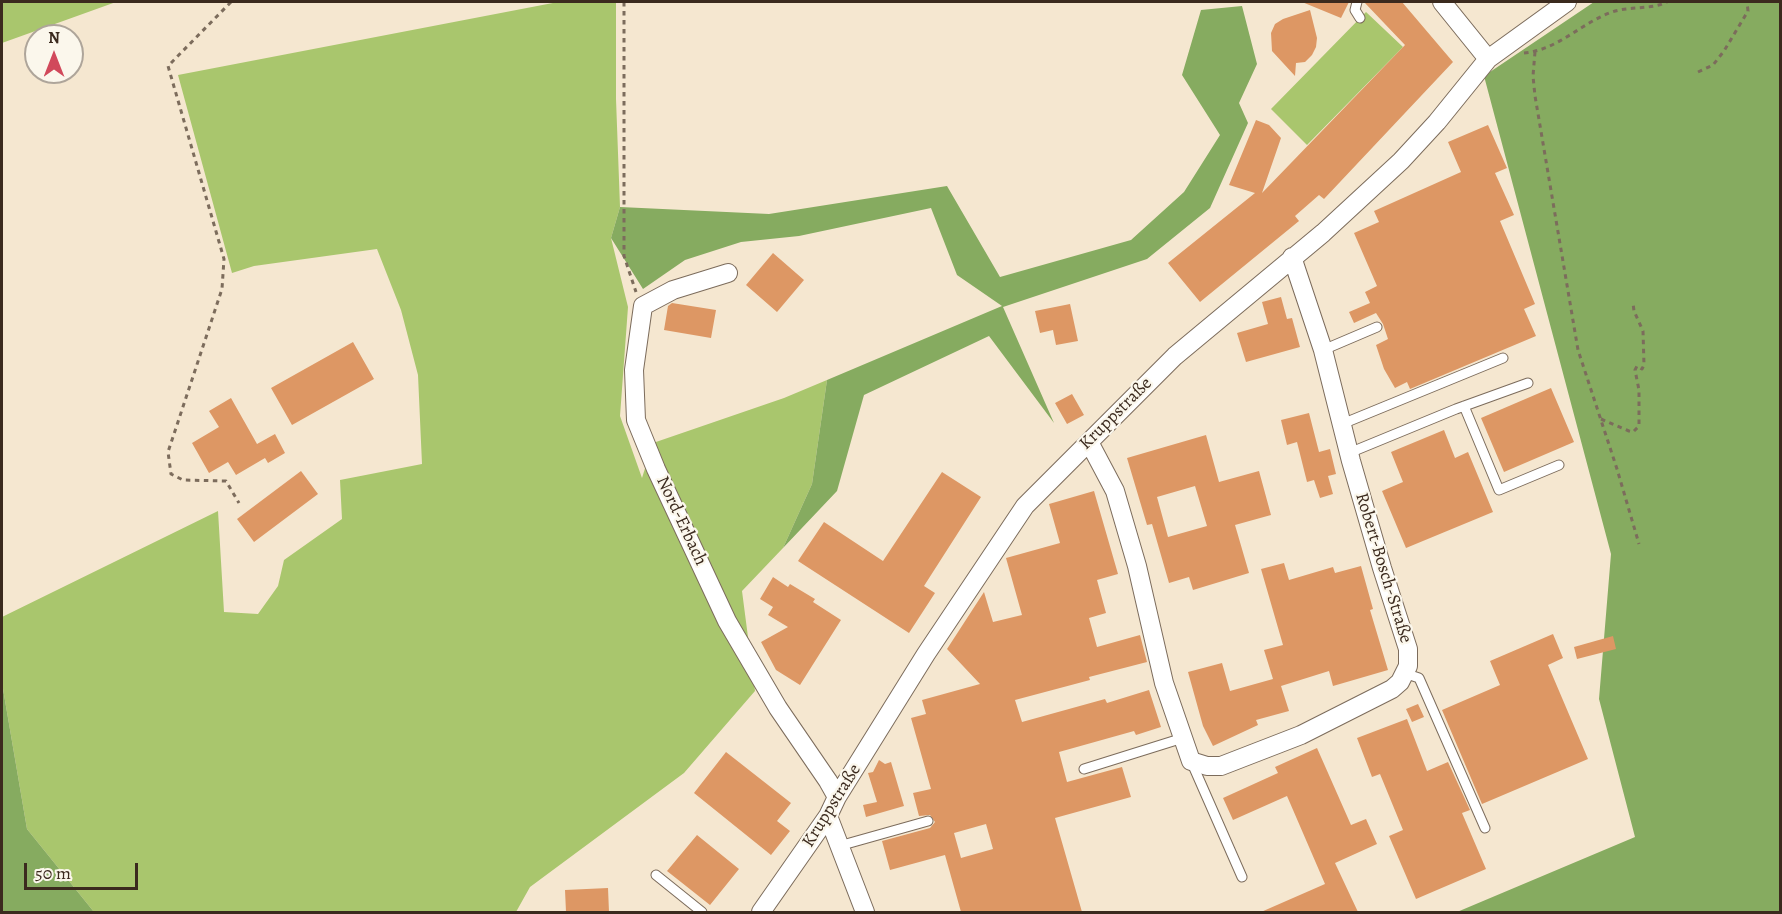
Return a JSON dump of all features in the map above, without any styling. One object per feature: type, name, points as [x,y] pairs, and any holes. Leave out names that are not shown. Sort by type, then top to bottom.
[{"type":"street","points":[[1442,2],[1495,55]]},
{"type":"street","name":"Kruppstraße","points":[[762,912],[828,816],[837,797],[926,654],[1013,523],[1041,489],[1175,356],[1323,233],[1401,160],[1495,55],[1567,2]]},
{"type":"street","name":"Robert-Bosch-Straße","points":[[1292,257],[1323,350],[1349,453],[1408,649],[1408,666],[1404,673]]},
{"type":"street","points":[[643,306],[673,290],[728,273]]},
{"type":"street","name":"Nord-Erbach","points":[[643,306],[634,370],[636,420],[656,469],[728,621],[778,708],[837,797]]},
{"type":"street","points":[[1089,442],[1115,491],[1137,566],[1164,683],[1191,760],[1207,766],[1221,766],[1301,735],[1392,689],[1400,682],[1404,673]]},
{"type":"street","points":[[828,816],[865,912]]},
{"type":"lane","points":[[1357,2],[1355,10],[1360,18]]},
{"type":"lane","points":[[1323,350],[1377,327]]},
{"type":"lane","points":[[1342,424],[1503,358]]},
{"type":"lane","points":[[1349,453],[1464,406],[1528,383]]},
{"type":"lane","points":[[1464,406],[1499,490],[1559,465]]},
{"type":"lane","points":[[1404,673],[1419,678],[1485,828]]},
{"type":"lane","points":[[1084,769],[1183,738]]},
{"type":"lane","points":[[1191,760],[1242,877]]},
{"type":"lane","points":[[839,846],[928,821]]},
{"type":"lane","points":[[656,875],[702,912]]},
{"type":"path","points":[[231,2],[168,66],[224,259],[222,289],[168,452],[171,474],[183,480],[226,481],[239,503]]},
{"type":"path","points":[[624,2],[624,256],[643,306]]},
{"type":"path","points":[[1495,55],[1535,52],[1550,48],[1589,23],[1614,12],[1642,9],[1667,2]]},
{"type":"path","points":[[1698,72],[1713,65],[1724,51],[1748,10],[1747,2]]},
{"type":"path","points":[[1535,52],[1533,76],[1535,96],[1578,350],[1639,544]]},
{"type":"path","points":[[1601,418],[1633,432],[1639,426],[1639,390],[1635,370],[1637,366],[1642,369],[1644,365],[1643,331],[1633,303]]},
{"type":"green space","points":[[2,2],[116,2],[55,24],[24,24],[24,35],[2,43]]},
{"type":"green space","points":[[558,2],[616,2],[616,99],[620,207],[611,238],[628,307],[620,416],[642,478],[653,443],[784,398],[827,380],[812,484],[783,548],[742,591],[755,691],[684,773],[530,887],[516,912],[94,912],[27,829],[2,683],[2,617],[218,511],[224,612],[258,614],[278,586],[284,560],[342,519],[340,480],[422,464],[418,375],[401,310],[377,249],[254,266],[232,273],[178,75]]},
{"type":"green space","points":[[1594,2],[1780,2],[1780,912],[1457,912],[1635,837],[1599,699],[1611,554],[1484,76]]},
{"type":"green space","points":[[1242,6],[1257,64],[1239,103],[1248,123],[1210,208],[1147,259],[1003,307],[1054,423],[989,336],[864,395],[837,491],[783,548],[812,484],[827,380],[1002,306],[957,275],[931,208],[799,236],[741,242],[685,260],[643,289],[611,238],[620,207],[769,214],[947,186],[1000,277],[1131,240],[1184,192],[1220,135],[1182,75],[1201,10]]},
{"type":"green space","points":[[1366,12],[1403,47],[1307,145],[1271,109]]},
{"type":"green space","points":[[2,683],[27,829],[94,912],[2,912]]},
{"type":"building","points":[[1302,2],[1349,2],[1341,18]]},
{"type":"building","points":[[1364,2],[1402,2],[1453,62],[1324,199],[1319,195],[1295,216],[1299,221],[1200,302],[1168,263],[1255,193],[1229,185],[1256,120],[1269,125],[1281,138],[1262,193],[1405,45]]},
{"type":"building","points":[[1310,10],[1317,38],[1316,47],[1305,62],[1296,63],[1295,76],[1272,51],[1271,33],[1275,24],[1283,19]]},
{"type":"building","points":[[1488,125],[1507,168],[1495,173],[1514,215],[1500,221],[1535,304],[1524,309],[1536,336],[1410,389],[1407,382],[1395,388],[1384,369],[1376,345],[1388,339],[1383,324],[1376,313],[1354,323],[1349,312],[1370,303],[1365,292],[1377,286],[1354,233],[1379,222],[1374,211],[1461,172],[1448,142]]},
{"type":"building","points":[[773,253],[804,280],[777,312],[746,285]]},
{"type":"building","points":[[1281,297],[1287,319],[1292,318],[1300,347],[1246,362],[1237,333],[1268,324],[1262,302]]},
{"type":"building","points":[[672,303],[716,310],[711,338],[664,330],[668,306]]},
{"type":"building","points":[[1070,304],[1078,341],[1056,345],[1053,330],[1040,333],[1035,311]]},
{"type":"building","points":[[353,342],[374,379],[292,425],[271,388]]},
{"type":"building","points":[[1551,388],[1574,442],[1504,472],[1481,418]]},
{"type":"building","points":[[1072,394],[1084,415],[1067,424],[1055,403]]},
{"type":"building","points":[[231,398],[257,444],[275,434],[285,453],[268,463],[265,458],[236,475],[228,462],[209,473],[192,443],[219,427],[209,411]]},
{"type":"building","points":[[1309,413],[1319,452],[1330,449],[1336,474],[1328,476],[1333,494],[1320,498],[1314,480],[1307,482],[1297,442],[1287,445],[1281,420]]},
{"type":"building","points":[[1444,430],[1455,458],[1468,452],[1493,512],[1406,548],[1382,491],[1403,482],[1391,452]]},
{"type":"building","points":[[1206,435],[1219,482],[1259,471],[1271,515],[1235,525],[1249,573],[1193,590],[1189,577],[1169,583],[1152,524],[1147,525],[1127,458]],"holes":[[[1195,486],[1207,526],[1168,537],[1157,497]]]},
{"type":"building","points":[[301,471],[318,494],[254,542],[237,519]]},
{"type":"building","points":[[942,472],[981,497],[924,586],[935,593],[909,633],[798,561],[824,522],[883,561]]},
{"type":"building","points":[[1094,491],[1118,574],[1097,580],[1106,613],[1089,618],[1097,647],[1140,635],[1147,662],[1015,700],[1022,722],[1105,699],[1107,703],[1149,690],[1161,727],[1136,735],[1134,731],[1059,752],[1067,782],[1122,767],[1131,797],[1055,818],[1082,912],[961,912],[945,855],[890,870],[882,841],[930,828],[935,822],[930,815],[919,816],[913,793],[931,789],[911,718],[926,714],[922,700],[980,684],[947,649],[984,592],[993,622],[1022,615],[1006,558],[1060,543],[1049,504]],"holes":[[[986,824],[993,849],[961,858],[954,833]]]},
{"type":"building","points":[[1284,563],[1289,580],[1333,567],[1335,573],[1361,566],[1373,609],[1370,610],[1388,670],[1333,686],[1329,671],[1281,686],[1289,711],[1256,720],[1258,725],[1213,746],[1203,726],[1188,672],[1222,663],[1230,691],[1273,679],[1264,650],[1283,645],[1261,569]]},
{"type":"building","points":[[773,577],[788,587],[790,584],[815,599],[813,602],[841,620],[800,685],[776,670],[761,642],[788,627],[768,615],[773,607],[760,599]]},
{"type":"building","points":[[1553,634],[1563,658],[1548,665],[1588,759],[1482,804],[1442,710],[1500,685],[1490,661]]},
{"type":"building","points":[[1613,636],[1616,649],[1577,659],[1574,647]]},
{"type":"building","points":[[1418,704],[1424,717],[1412,722],[1406,709]]},
{"type":"building","points":[[1407,719],[1427,771],[1448,762],[1470,810],[1462,813],[1486,869],[1416,899],[1389,836],[1403,830],[1380,774],[1372,777],[1357,738]]},
{"type":"building","points":[[1317,748],[1351,825],[1366,819],[1377,844],[1335,863],[1358,912],[1261,912],[1325,884],[1287,796],[1233,820],[1223,798],[1278,773],[1275,767]]},
{"type":"building","points":[[726,752],[791,803],[777,821],[790,831],[771,855],[694,793]]},
{"type":"building","points":[[879,760],[885,764],[891,762],[904,806],[866,817],[863,805],[877,802],[868,773],[873,772]]},
{"type":"building","points":[[697,835],[739,869],[710,905],[667,871]]},
{"type":"building","points":[[608,888],[609,912],[566,912],[565,890]]}]
